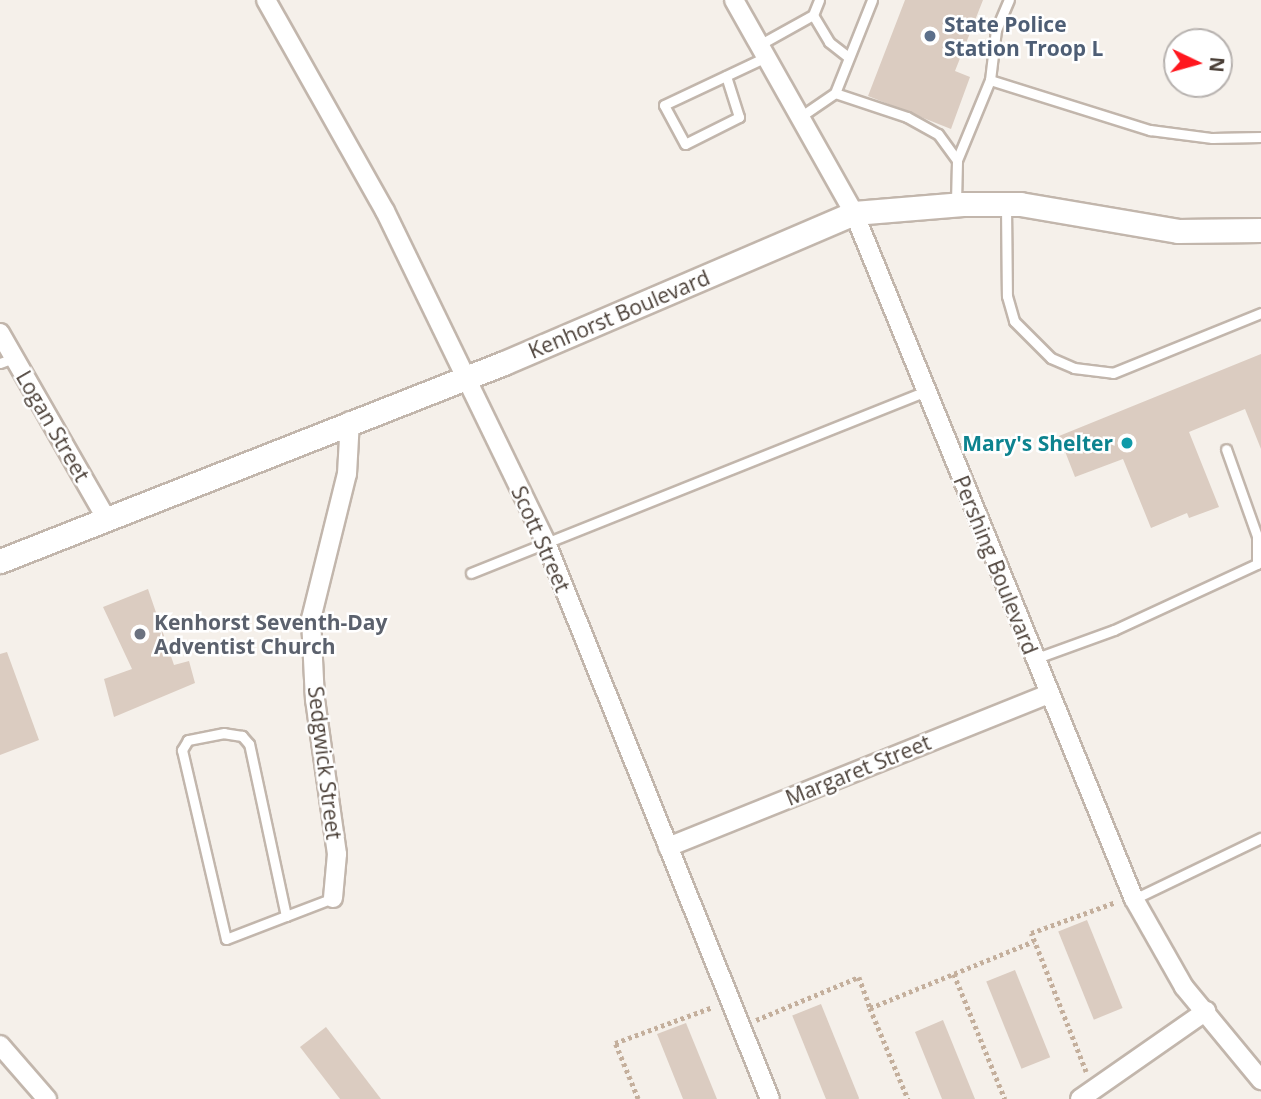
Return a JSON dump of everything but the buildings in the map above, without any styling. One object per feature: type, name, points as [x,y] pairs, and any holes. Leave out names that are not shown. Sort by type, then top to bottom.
[{"type":"street","name":"Scott Street","points":[[266,0],[385,211],[546,543],[770,1099]]},
{"type":"street","name":"Pershing Boulevard","points":[[734,0],[853,213],[1134,899],[1184,987],[1261,1080]]},
{"type":"street","name":"Kenhorst Boulevard","points":[[0,561],[466,377],[853,213],[956,204],[1006,204],[1065,210],[1178,231],[1261,230]]},
{"type":"street","name":"Logan Street","points":[[0,333],[7,361],[106,518]]},
{"type":"street","name":"Sedgwick Street","points":[[333,898],[337,854],[315,700],[311,618],[347,474],[350,421]]},
{"type":"street","name":"Margaret Street","points":[[668,847],[1049,694]]},
{"type":"street","points":[[1086,1095],[1206,1011]]},
{"type":"street","points":[[0,1045],[47,1099]]},
{"type":"lane","points":[[726,76],[740,113],[685,144],[664,105],[726,76],[813,15],[819,0]]},
{"type":"lane","points":[[800,117],[835,93],[847,56],[872,0]]},
{"type":"lane","points":[[956,204],[957,160],[990,80],[996,30],[1009,0]]},
{"type":"lane","points":[[813,15],[828,42],[847,56]]},
{"type":"lane","points":[[990,80],[1150,130],[1212,138],[1261,137]]},
{"type":"lane","points":[[835,93],[907,117],[938,134],[957,160]]},
{"type":"lane","points":[[1006,204],[1007,296],[1014,321],[1051,359],[1074,368],[1114,373],[1261,313]]},
{"type":"lane","points":[[471,573],[925,391]]},
{"type":"lane","points":[[1034,659],[1114,630],[1257,564],[1257,537],[1226,449]]},
{"type":"lane","points":[[286,916],[249,744],[242,736],[224,733],[188,740],[182,750],[226,939],[333,898]]},
{"type":"lane","points":[[1134,899],[1261,838]]},
{"type":"path","points":[[1086,1095],[1031,933],[1134,899]]},
{"type":"path","points":[[870,1008],[1034,941]]},
{"type":"path","points":[[954,974],[1005,1099]]},
{"type":"path","points":[[740,1027],[859,977],[908,1099]]},
{"type":"path","points":[[638,1099],[615,1043],[730,1000]]},
{"type":"place","name":"State Police Station Troop L","points":[[930,36]]},
{"type":"place","name":"Mary's Shelter","points":[[1127,443]]},
{"type":"place","name":"Kenhorst Seventh-Day Adventist Church","points":[[140,634]]}]
